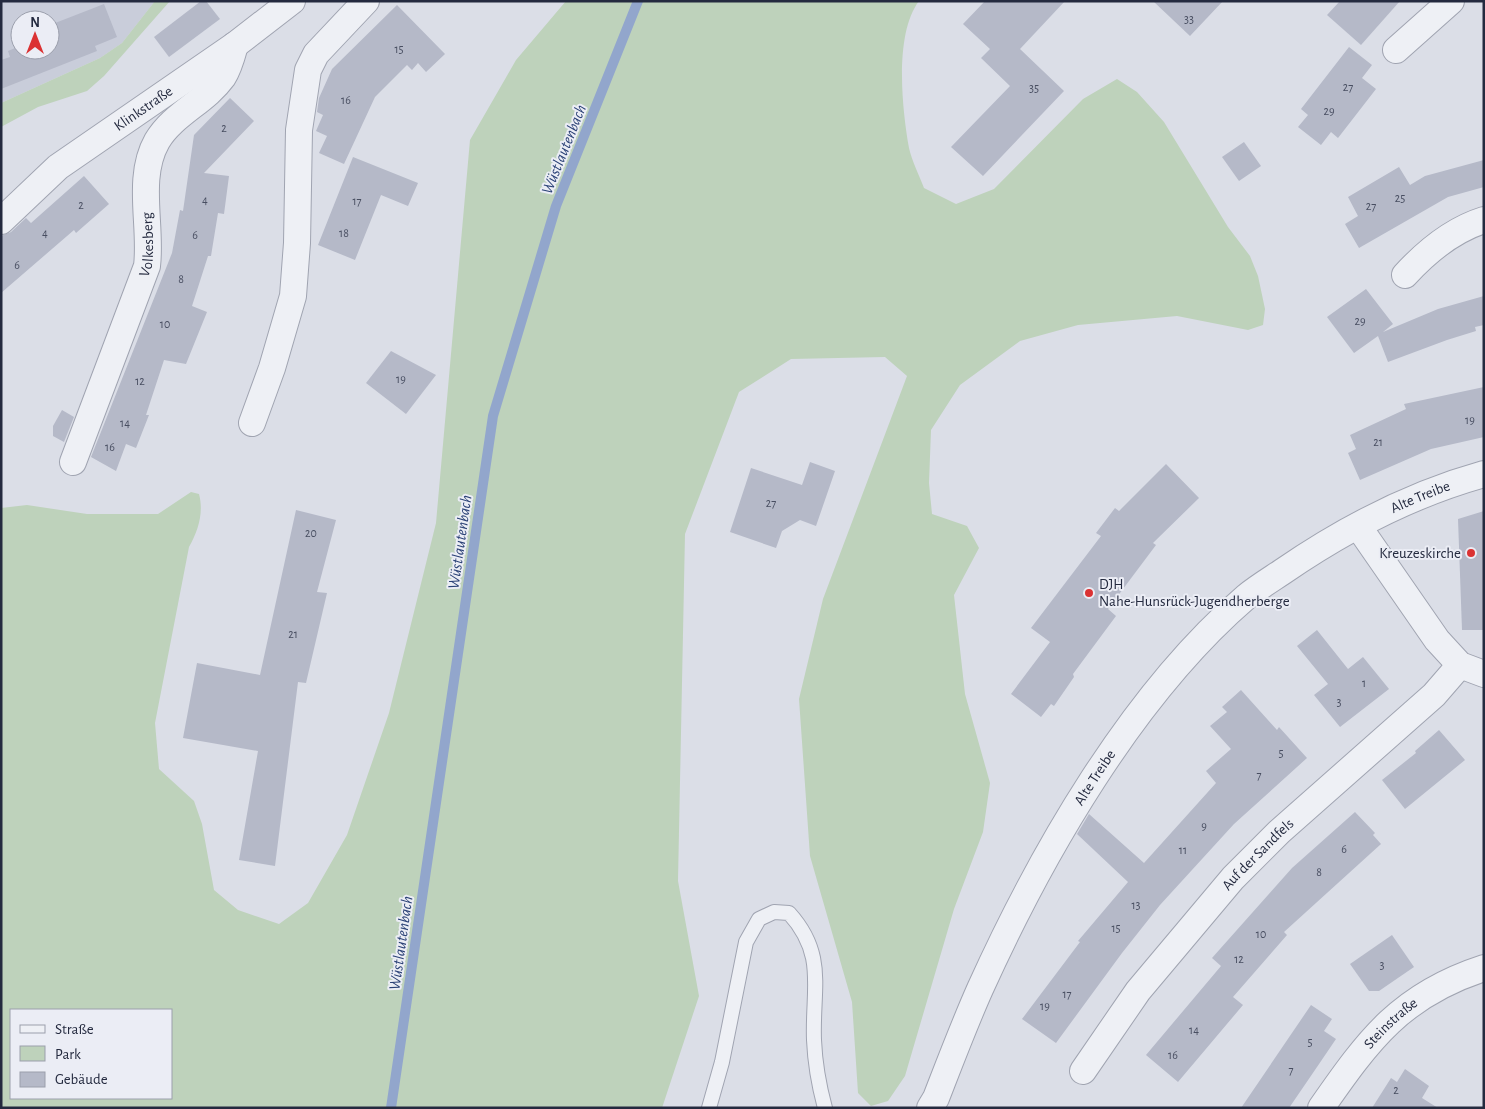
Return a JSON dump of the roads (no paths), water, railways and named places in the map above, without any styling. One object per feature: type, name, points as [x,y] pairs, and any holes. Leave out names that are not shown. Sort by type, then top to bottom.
[{"type":"street","name":"Klinkstraße","points":[[1,221],[58,167],[235,45],[292,1]]},
{"type":"street","points":[[252,423],[272,368],[293,296],[297,243],[299,130],[308,70],[316,54],[366,1]]},
{"type":"street","points":[[1396,50],[1451,1]]},
{"type":"street","name":"Volkesberg","points":[[73,462],[148,266],[150,244],[146,198],[151,156],[157,142],[168,126],[223,77],[235,45]]},
{"type":"street","points":[[1405,275],[1423,255],[1442,240],[1484,220]]},
{"type":"street","name":"Alte Treibe","points":[[930,1108],[936,1098],[979,991],[1011,923],[1107,757],[1149,701],[1190,653],[1247,596],[1304,557],[1358,526],[1456,482],[1484,474]]},
{"type":"street","points":[[1358,526],[1437,640],[1472,669]]},
{"type":"street","name":"Auf der Sandfels","points":[[1083,1071],[1138,991],[1233,878],[1286,826],[1434,695],[1472,669]]},
{"type":"street","name":"Steinstraße","points":[[1321,1108],[1378,1032],[1402,1010],[1431,990],[1484,968]]},
{"type":"lane","points":[[709,1108],[722,1062],[746,942],[759,919],[774,912],[789,913],[803,928],[812,948],[816,982],[814,1040],[819,1086],[825,1108]]},
{"type":"waterway","name":"Wüstlautenbach","points":[[391,1108],[493,416],[556,206],[638,1]]},
{"type":"place","name":"Kreuzeskirche","points":[[1471,553]]},
{"type":"place","name":"DJH Nahe-Hunsrück-Jugendherberge","points":[[1089,593]]}]
